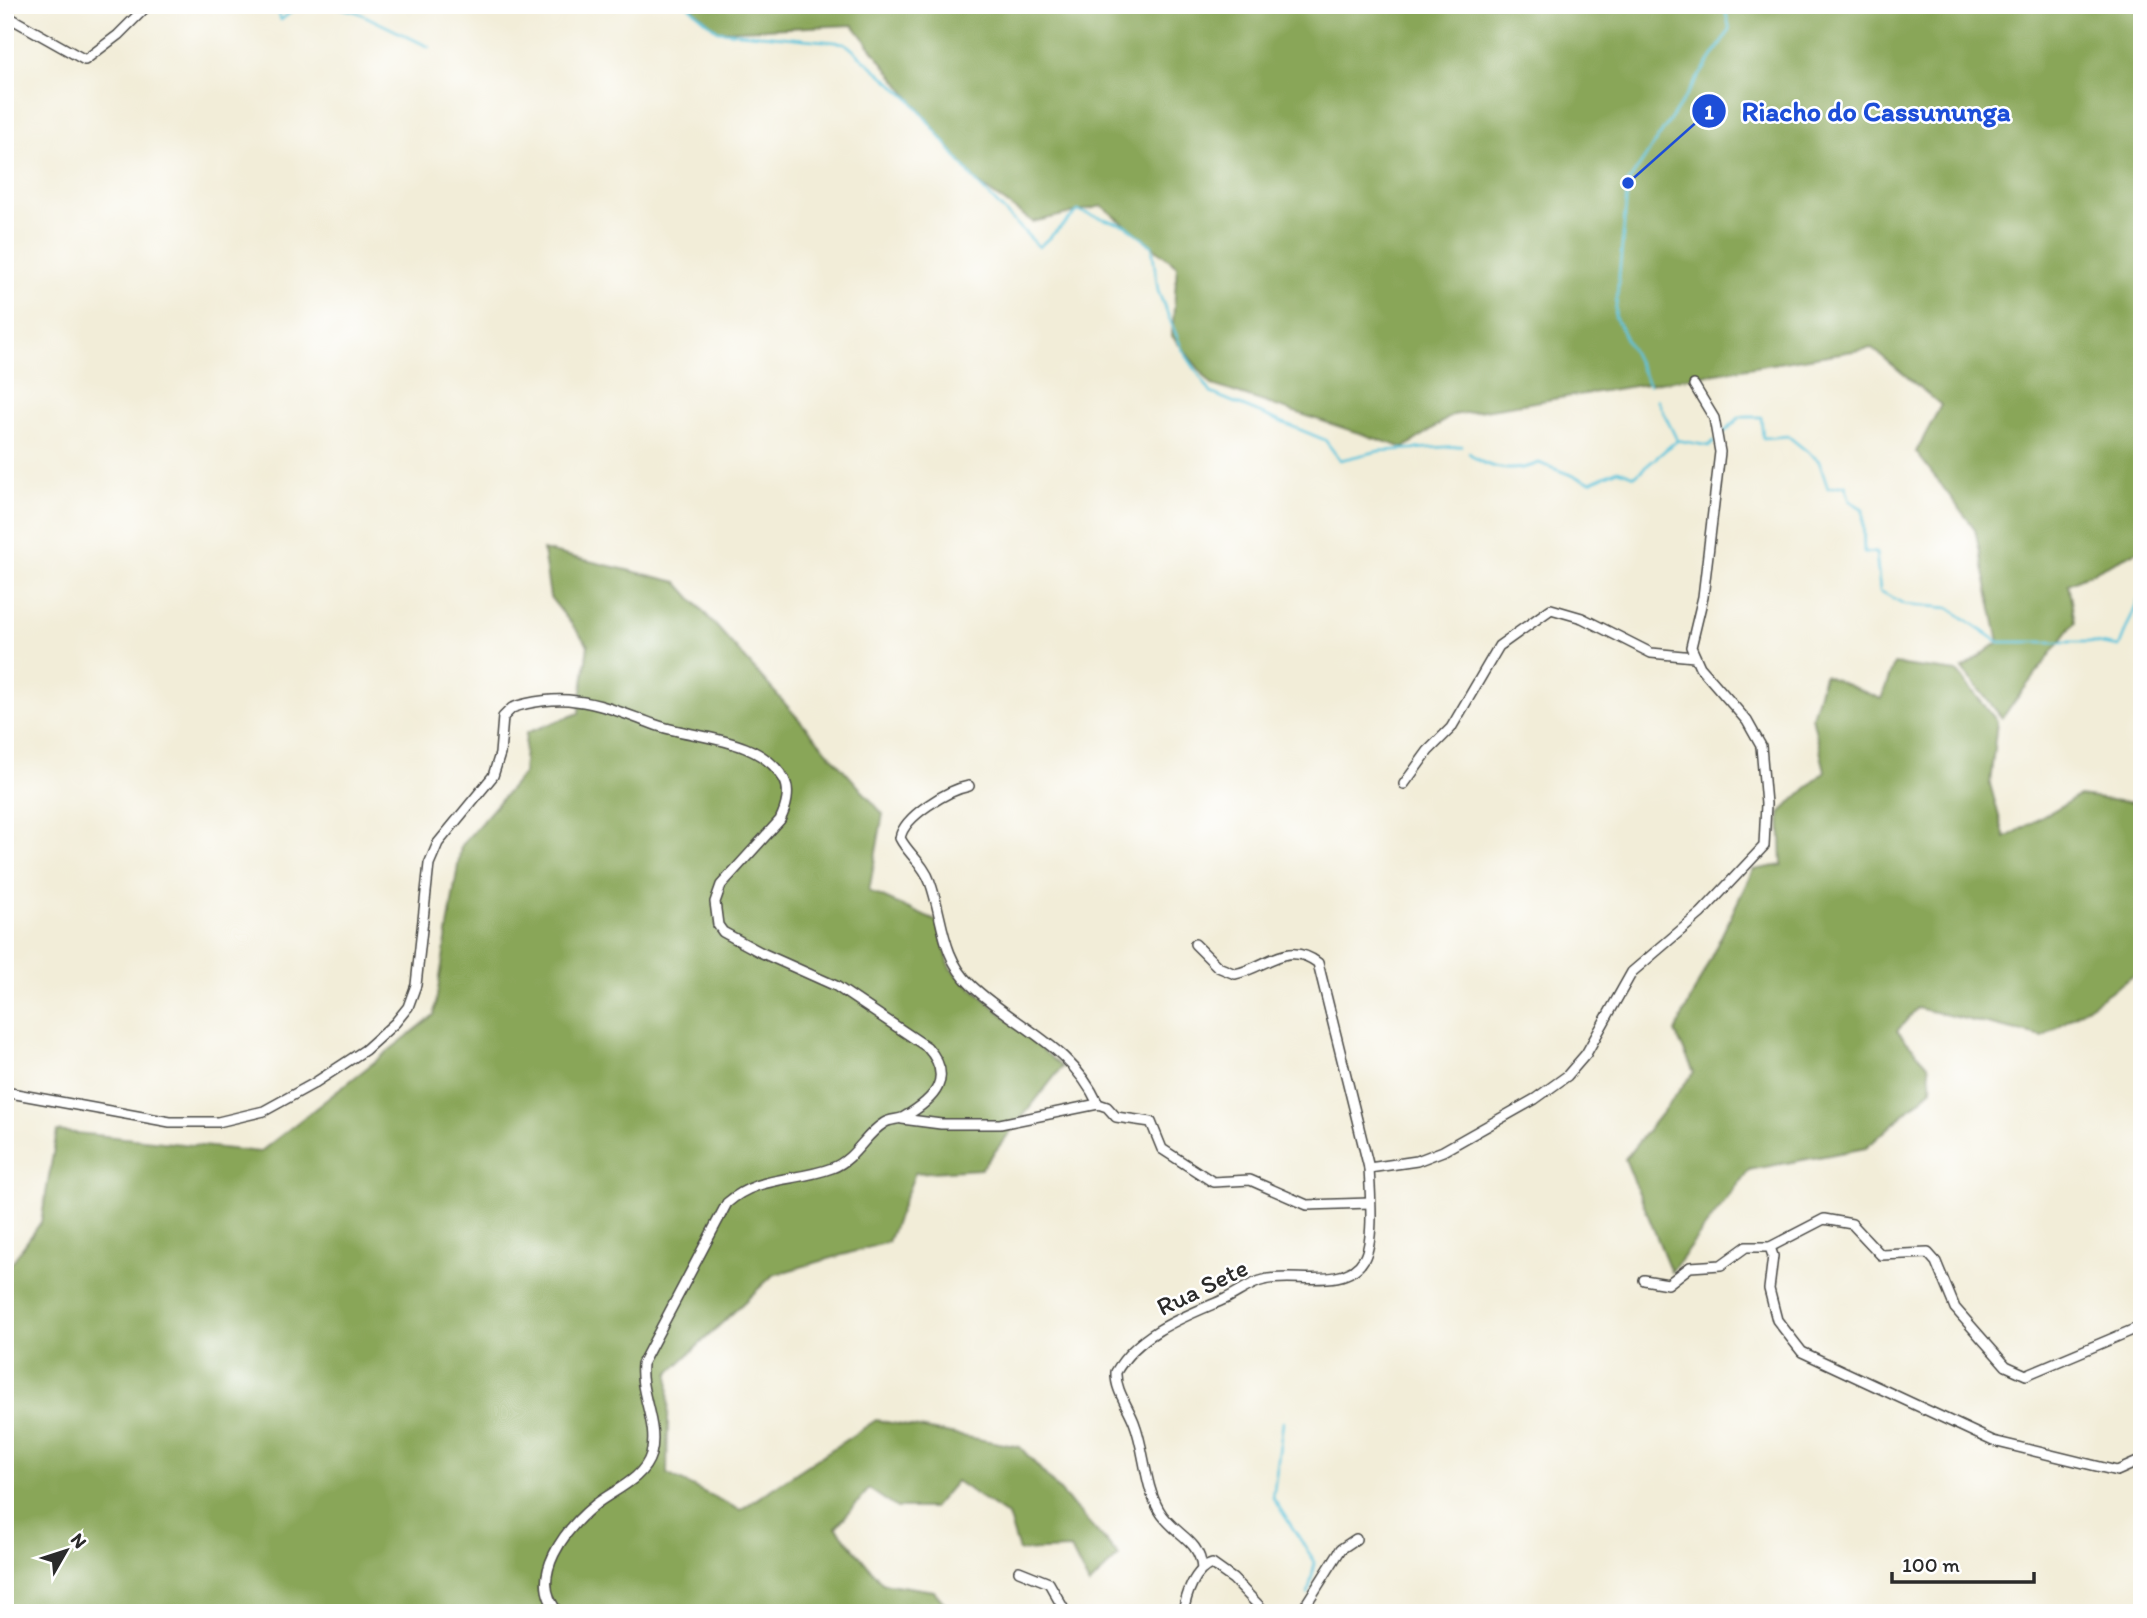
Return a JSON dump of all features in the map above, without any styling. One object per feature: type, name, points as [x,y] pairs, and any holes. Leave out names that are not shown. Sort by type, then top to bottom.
[{"type":"street","points":[[5,15],[85,60],[118,35],[148,5]]},
{"type":"street","points":[[1368,1168],[1417,1161],[1443,1151],[1535,1099],[1567,1076],[1586,1054],[1632,972],[1700,913],[1762,850],[1766,824],[1760,746],[1746,721],[1717,689],[1694,657],[1692,633],[1703,597],[1720,452],[1714,418],[1694,385]]},
{"type":"street","points":[[1404,784],[1428,751],[1451,728],[1499,646],[1551,609],[1582,618],[1651,653],[1694,657]]},
{"type":"street","points":[[5,1092],[170,1122],[234,1120],[264,1111],[313,1084],[365,1049],[395,1023],[408,1007],[416,985],[429,864],[438,843],[493,776],[506,713],[520,705],[570,700],[632,714],[652,724],[747,750],[764,759],[784,779],[787,803],[780,820],[722,885],[715,902],[715,917],[723,932],[836,986],[927,1047],[942,1069],[938,1089],[902,1119]]},
{"type":"street","points":[[969,786],[943,795],[910,821],[900,838],[930,881],[943,934],[956,965],[970,984],[1057,1050],[1090,1086],[1098,1104]]},
{"type":"street","name":"Rua Sete","points":[[1195,944],[1218,967],[1235,974],[1289,952],[1300,953],[1318,963],[1368,1168],[1370,1203],[1368,1250],[1353,1270],[1337,1277],[1277,1278],[1255,1283],[1164,1326],[1124,1358],[1116,1372],[1118,1388],[1135,1423],[1155,1501],[1164,1519],[1199,1550],[1202,1569]]},
{"type":"street","points":[[559,1613],[546,1590],[548,1568],[556,1549],[577,1521],[595,1504],[632,1479],[651,1454],[652,1433],[641,1379],[642,1364],[727,1203],[743,1190],[759,1183],[841,1164],[884,1122],[902,1119],[941,1124],[1000,1124],[1098,1104],[1107,1107],[1116,1117],[1151,1122],[1162,1149],[1213,1182],[1250,1180],[1307,1205],[1370,1203]]},
{"type":"street","points":[[1644,1280],[1668,1284],[1690,1268],[1721,1265],[1746,1247],[1770,1247],[1824,1219],[1852,1224],[1881,1255],[1928,1253],[1936,1262],[1955,1308],[2006,1366],[2026,1375],[2142,1326]]},
{"type":"street","points":[[1770,1247],[1773,1255],[1769,1289],[1777,1320],[1802,1352],[1993,1441],[2117,1471],[2142,1460]]},
{"type":"street","points":[[1296,1613],[1305,1606],[1341,1549],[1356,1539]]},
{"type":"street","points":[[1183,1613],[1194,1579],[1208,1565],[1217,1565],[1265,1613]]},
{"type":"street","points":[[1019,1571],[1049,1583],[1066,1613]]},
{"type":"street","points":[[1951,1613],[1969,1613]]},
{"type":"green space","points":[[688,5],[2142,5],[2142,549],[2068,584],[2075,622],[2002,718],[1962,669],[1999,642],[1975,529],[1916,452],[1941,405],[1872,348],[1453,415],[1404,448],[1212,385],[1172,336],[1177,266],[1102,206],[1033,222],[976,182],[853,25],[718,31]]},
{"type":"green space","points":[[543,550],[677,582],[883,814],[869,891],[938,922],[950,968],[1062,1067],[981,1169],[915,1173],[888,1242],[773,1275],[669,1373],[667,1474],[740,1510],[876,1420],[1020,1447],[1119,1556],[1089,1585],[1071,1549],[1019,1551],[1008,1516],[956,1481],[933,1508],[897,1508],[869,1489],[836,1527],[882,1583],[934,1591],[953,1613],[5,1613],[5,1272],[41,1222],[57,1131],[260,1152],[434,1015],[461,846],[523,774],[526,733],[579,713],[588,645],[550,597]]},
{"type":"green space","points":[[1894,664],[1957,672],[1997,721],[1990,784],[2005,838],[2079,796],[2142,804],[2142,970],[2043,1037],[1917,1008],[1897,1031],[1928,1065],[1932,1089],[1866,1148],[1749,1170],[1671,1272],[1625,1159],[1694,1072],[1675,1032],[1753,870],[1782,865],[1780,813],[1825,771],[1812,717],[1824,675],[1881,699]]},
{"type":"waterway","points":[[275,5],[281,20],[300,5]]},
{"type":"waterway","points":[[330,5],[357,12],[429,47]]},
{"type":"waterway","points":[[598,5],[607,5]]},
{"type":"waterway","points":[[687,5],[718,31],[845,43],[911,100],[976,182],[1039,247],[1078,211],[1127,226],[1152,246],[1158,291],[1182,349],[1211,393],[1325,440],[1340,460],[1379,451],[1461,446]]},
{"type":"waterway","points":[[1649,385],[1615,317],[1628,183],[1730,30],[1724,5]]},
{"type":"waterway","points":[[1657,399],[1677,440]]},
{"type":"waterway","points":[[1719,437],[1740,417],[1761,417],[1763,438],[1788,436],[1819,461],[1828,488],[1845,485],[1850,501],[1863,509],[1864,552],[1876,553],[1880,591],[1904,604],[1949,608],[1999,642],[2089,642],[2119,647],[2142,590]]},
{"type":"waterway","points":[[1469,453],[1493,467],[1512,469],[1539,463],[1590,482],[1618,470],[1635,476],[1677,440],[1709,446],[1714,441]]},
{"type":"waterway","points":[[1283,1422],[1273,1498],[1315,1562],[1308,1594]]},
{"type":"place","name":"Riacho do Cassununga","points":[[1628,183]]}]
